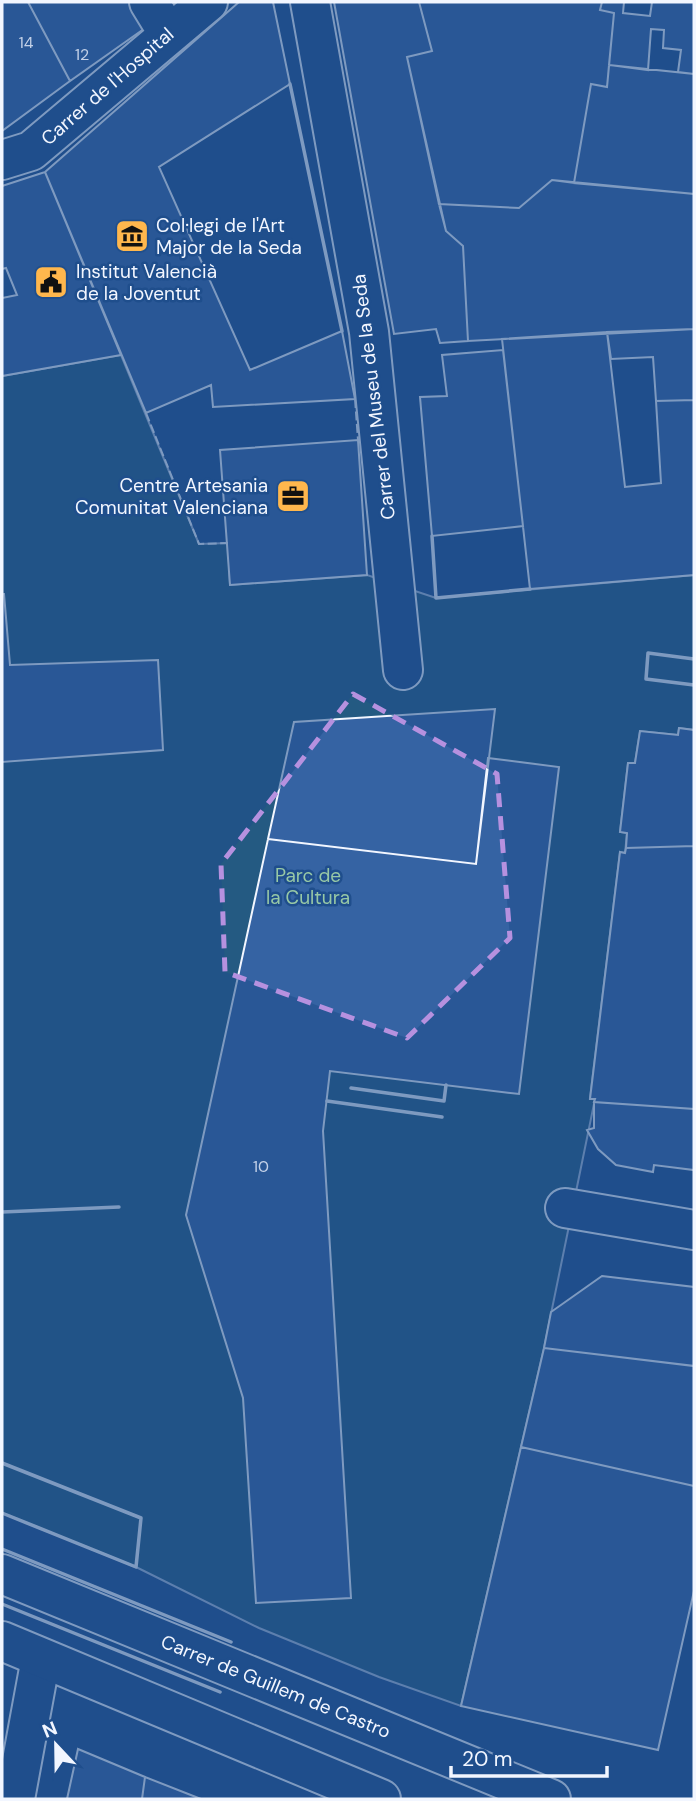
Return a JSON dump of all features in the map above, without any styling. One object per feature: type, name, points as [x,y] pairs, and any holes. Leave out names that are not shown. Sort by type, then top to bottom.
[{"type":"street","name":"Carrer de l'Hospital","points":[[2,160],[31,151],[159,18],[208,2]]},
{"type":"street","name":"Carrer del Museu de la Seda","points":[[310,2],[369,332],[403,670]]},
{"type":"street","points":[[565,1209],[694,1230]]},
{"type":"street","name":"Carrer de Guillem de Castro","points":[[2,1574],[551,1799]]},
{"type":"street","points":[[2,1641],[381,1799]]},
{"type":"street","points":[[15,1799],[41,1658]]},
{"type":"highlighted area","points":[[353,694],[497,774],[510,938],[407,1038],[225,972],[221,864]]},
{"type":"green space","name":"Parc de la Cultura","points":[[121,355],[199,544],[228,543],[230,585],[367,575],[436,598],[694,575],[694,730],[679,728],[678,735],[640,731],[635,763],[628,763],[620,832],[627,833],[625,853],[620,852],[590,1098],[595,1099],[544,1348],[461,1706],[379,1677],[259,1628],[136,1567],[2,1513],[2,376]]},
{"type":"building","points":[[2,2],[28,2],[70,81],[2,131]]},
{"type":"building","points":[[28,2],[134,2],[148,26],[70,81]]},
{"type":"building","name":"Col·legi de l'Art Major de la Seda","points":[[239,2],[273,2],[290,84],[159,167],[250,370],[342,331],[355,399],[213,407],[211,385],[146,413],[45,172]]},
{"type":"building","points":[[334,2],[419,2],[432,51],[407,57],[446,231],[463,246],[468,341],[440,343],[436,329],[394,334]]},
{"type":"building","points":[[419,2],[602,2],[600,10],[614,13],[607,87],[591,84],[574,183],[552,180],[519,208],[439,204],[407,57],[432,51]]},
{"type":"building","points":[[602,2],[624,2],[623,13],[650,16],[652,2],[694,2],[694,74],[678,72],[681,50],[663,48],[664,30],[651,29],[648,70],[609,65],[614,13],[600,10]]},
{"type":"building","points":[[609,65],[694,74],[694,194],[574,183],[591,84],[607,87]]},
{"type":"building","name":"Institut Valencià de la Joventut","points":[[45,172],[121,355],[2,376],[2,298],[17,295],[6,268],[2,269],[2,186]]},
{"type":"building","points":[[552,180],[694,194],[694,329],[468,341],[463,246],[446,231],[439,204],[519,208]]},
{"type":"building","points":[[694,329],[694,400],[656,401],[653,357],[611,359],[607,332]]},
{"type":"building","points":[[607,332],[625,487],[661,483],[656,401],[694,400],[694,575],[530,589],[502,339]]},
{"type":"building","points":[[503,350],[523,526],[432,536],[420,397],[447,396],[442,355]]},
{"type":"building","name":"Centre Artesania Comunitat Valenciana","points":[[358,440],[367,575],[230,585],[220,450]]},
{"type":"building","points":[[2,594],[10,665],[158,660],[163,750],[2,762]]},
{"type":"building","points":[[495,709],[476,864],[268,839],[294,722]]},
{"type":"building","points":[[679,728],[694,730],[694,846],[626,848],[627,833],[620,832],[628,763],[635,763],[640,731],[678,735]]},
{"type":"building","points":[[488,758],[559,767],[519,1094],[330,1071],[323,1131],[351,1598],[256,1603],[243,1398],[186,1215],[268,839],[476,864]]},
{"type":"building","points":[[694,846],[694,1109],[594,1102],[595,1099],[590,1099],[620,852],[625,853],[626,848]]},
{"type":"building","points":[[594,1102],[694,1109],[694,1170],[654,1165],[653,1172],[616,1165],[598,1149],[587,1130],[594,1128]]},
{"type":"building","points":[[602,1276],[694,1287],[694,1366],[544,1348],[551,1312]]},
{"type":"building","points":[[544,1348],[694,1366],[694,1486],[521,1447]]},
{"type":"building","points":[[521,1447],[694,1486],[694,1591],[658,1750],[461,1706]]},
{"type":"building","points":[[78,1749],[145,1777],[142,1799],[67,1799]]},
{"type":"building","points":[[145,1777],[201,1799],[142,1799]]},
{"type":"fence","points":[[355,399],[358,440]]},
{"type":"fence","points":[[146,413],[199,544],[228,543]]},
{"type":"wall","points":[[290,84],[342,331]]},
{"type":"wall","points":[[432,536],[436,598],[530,589]]},
{"type":"wall","points":[[694,659],[648,653],[646,679],[694,685]]},
{"type":"wall","points":[[351,1088],[444,1101],[446,1085]]},
{"type":"wall","points":[[327,1101],[442,1117]]},
{"type":"wall","points":[[2,1212],[119,1207]]},
{"type":"wall","points":[[2,1463],[141,1518],[136,1567],[2,1513]]},
{"type":"wall","points":[[2,1549],[231,1642]]},
{"type":"wall","points":[[2,1604],[220,1692]]},
{"type":"place","name":"Col·legi de l'Art Major de la Seda","points":[[132,236]]},
{"type":"place","name":"Institut Valencià de la Joventut","points":[[51,282]]},
{"type":"place","name":"Centre Artesania Comunitat Valenciana","points":[[293,496]]}]
